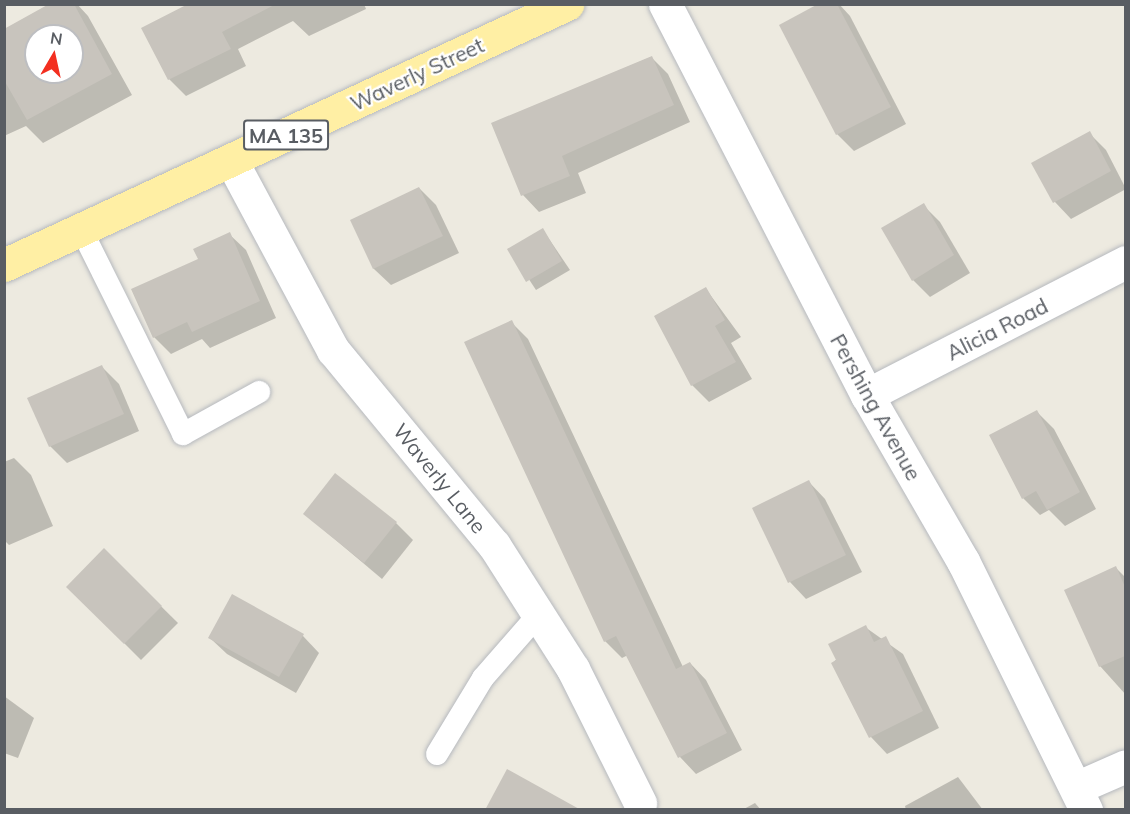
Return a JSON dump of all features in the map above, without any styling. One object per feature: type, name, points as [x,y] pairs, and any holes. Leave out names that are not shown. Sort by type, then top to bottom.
[{"type":"main road","name":"Waverly Street","points":[[4,265],[567,4]]},
{"type":"street","name":"Pershing Avenue","points":[[665,4],[867,395],[963,561],[1082,798]]},
{"type":"street","name":"Waverly Lane","points":[[231,160],[333,350],[456,493],[573,669],[640,803]]},
{"type":"street","name":"Alicia Road","points":[[867,395],[1125,262]]},
{"type":"street","points":[[1082,798],[1125,766]]},
{"type":"lane","points":[[81,229],[183,434],[259,392]]},
{"type":"lane","points":[[437,754],[483,678],[537,616]]},
{"type":"building","points":[[49,4],[74,4],[112,74],[27,120],[4,80],[4,29]]},
{"type":"building","points":[[188,4],[276,4],[222,32],[231,49],[168,80],[141,28]]},
{"type":"building","points":[[818,4],[837,4],[891,107],[836,135],[779,25]]},
{"type":"building","points":[[652,56],[674,105],[562,156],[570,176],[521,196],[491,123]]},
{"type":"building","points":[[1090,131],[1111,171],[1053,203],[1031,163]]},
{"type":"building","points":[[419,187],[443,236],[373,269],[350,220]]},
{"type":"building","points":[[924,203],[954,255],[912,281],[881,228]]},
{"type":"building","points":[[543,228],[562,261],[526,282],[507,249]]},
{"type":"building","points":[[230,232],[260,301],[192,332],[187,322],[153,338],[131,289],[198,259],[193,249]]},
{"type":"building","points":[[706,287],[725,320],[715,326],[736,362],[691,386],[654,316]]},
{"type":"building","points":[[512,320],[676,669],[690,662],[727,733],[678,758],[616,636],[604,642],[464,342]]},
{"type":"building","points":[[102,365],[124,414],[49,447],[27,398]]},
{"type":"building","points":[[1037,410],[1080,492],[1047,510],[1036,491],[1022,499],[989,435]]},
{"type":"building","points":[[335,473],[397,522],[364,563],[303,514]]},
{"type":"building","points":[[809,480],[846,555],[788,583],[752,508]]},
{"type":"building","points":[[104,548],[162,606],[124,644],[66,587]]},
{"type":"building","points":[[1116,566],[1125,587],[1125,656],[1099,667],[1064,590]]},
{"type":"building","points":[[232,594],[304,634],[279,677],[208,638]]},
{"type":"building","points":[[866,625],[874,642],[886,636],[923,711],[869,738],[831,663],[836,660],[828,644]]},
{"type":"building","points":[[507,769],[581,810],[485,810]]}]
